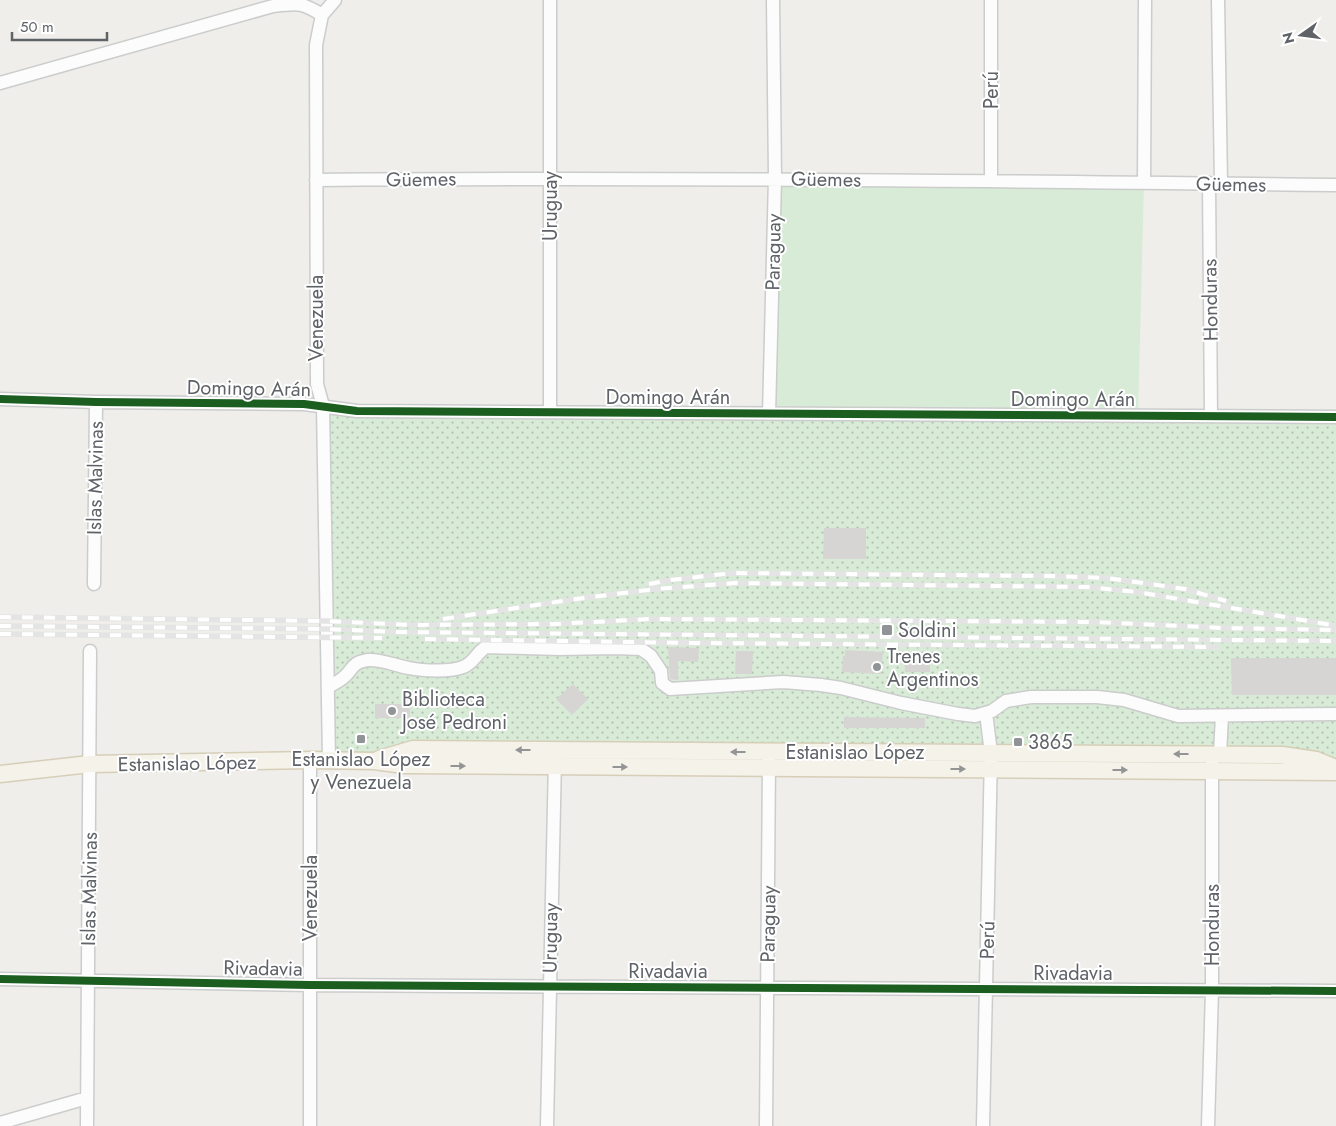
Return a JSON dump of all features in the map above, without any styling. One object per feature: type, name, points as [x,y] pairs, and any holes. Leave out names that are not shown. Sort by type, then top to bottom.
[{"type":"main road","name":"Estanislao López","points":[[0,774],[90,764],[329,760],[374,761],[404,765],[555,758],[991,761],[1214,760],[1336,770]]},
{"type":"street","name":"Venezuela","points":[[329,760],[323,406],[317,384],[316,45],[322,15],[335,0]]},
{"type":"street","name":"Uruguay","points":[[550,0],[550,412]]},
{"type":"street","name":"Paraguay","points":[[769,414],[775,178],[773,0]]},
{"type":"street","name":"Perú","points":[[991,0],[991,181]]},
{"type":"street","points":[[1144,183],[1145,0]]},
{"type":"street","name":"Honduras","points":[[1211,416],[1218,0]]},
{"type":"street","points":[[0,83],[273,6],[296,4],[309,6],[322,15]]},
{"type":"street","name":"Güemes","points":[[316,180],[775,178],[1336,185]]},
{"type":"street","name":"Domingo Arán","points":[[0,399],[304,404],[356,411],[1336,417]]},
{"type":"street","name":"Islas Malvinas","points":[[94,584],[96,402]]},
{"type":"street","points":[[328,686],[345,677],[353,665],[369,660],[410,669],[436,670],[462,668],[473,661],[486,647],[615,648],[641,649],[651,656],[661,671],[662,683],[670,689],[782,682],[821,685],[842,688],[901,703],[975,716],[992,711],[1006,701],[1031,697],[1097,697],[1124,700],[1178,716],[1336,714]]},
{"type":"street","name":"Islas Malvinas","points":[[87,1126],[90,651]]},
{"type":"street","name":"Perú","points":[[983,1126],[991,761],[986,713]]},
{"type":"street","name":"Honduras","points":[[1208,1126],[1212,990],[1214,760],[1222,716]]},
{"type":"street","name":"Uruguay","points":[[547,1126],[555,758]]},
{"type":"street","name":"Venezuela","points":[[310,760],[310,1126]]},
{"type":"street","name":"Paraguay","points":[[766,1126],[769,760]]},
{"type":"street","name":"Rivadavia","points":[[0,979],[310,985],[1336,991]]},
{"type":"street","points":[[0,1123],[87,1098]]},
{"type":"green space","points":[[775,178],[1144,183],[1138,415],[769,414]]},
{"type":"green space","points":[[323,406],[1336,417],[1336,768],[1282,755],[329,760]]},
{"type":"building","points":[[824,528],[866,528],[866,559],[823,559]]},
{"type":"building","points":[[668,647],[699,648],[698,662],[678,661],[678,680],[670,679]]},
{"type":"building","points":[[845,650],[883,652],[881,674],[842,672]]},
{"type":"building","points":[[736,651],[753,651],[752,674],[735,674]]},
{"type":"building","points":[[930,655],[930,672],[905,672],[904,656]]},
{"type":"building","points":[[1231,658],[1336,658],[1336,695],[1232,695]]},
{"type":"building","points":[[573,684],[588,699],[572,715],[556,699]]},
{"type":"building","name":"Biblioteca José Pedroni","points":[[375,704],[410,704],[410,718],[375,718]]},
{"type":"building","points":[[844,717],[925,718],[925,728],[844,728]]},
{"type":"railway","points":[[649,584],[733,573],[1049,576],[1107,578],[1185,589],[1226,601]]},
{"type":"railway","points":[[443,619],[656,589],[735,583],[1088,587],[1137,592],[1332,625]]},
{"type":"railway","points":[[0,617],[327,621],[411,625],[554,624],[651,619],[1095,622],[1223,628],[1336,630]]},
{"type":"railway","points":[[0,626],[326,629],[397,632],[1336,641]]},
{"type":"railway","points":[[0,634],[382,638]]},
{"type":"railway","points":[[425,639],[1217,647]]},
{"type":"cycle path","points":[[0,399],[304,404],[357,411],[1336,417]]},
{"type":"cycle path","points":[[0,979],[310,985],[1336,991]]},
{"type":"place","name":"Soldini","points":[[887,630]]},
{"type":"place","name":"Trenes Argentinos","points":[[877,667]]},
{"type":"place","name":"Biblioteca José Pedroni","points":[[392,711]]},
{"type":"place","name":"Estanislao López y Venezuela","points":[[361,739]]},
{"type":"place","name":"3865","points":[[1018,742]]}]
